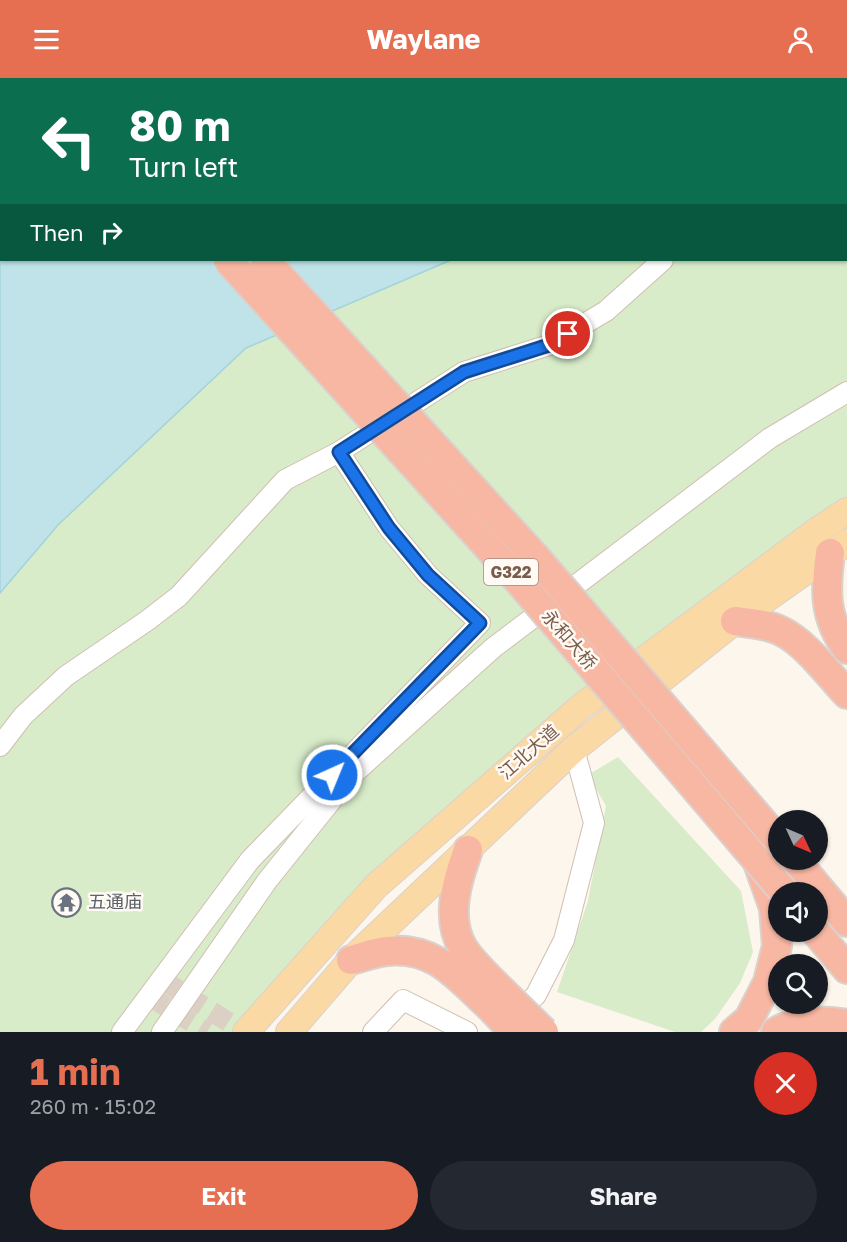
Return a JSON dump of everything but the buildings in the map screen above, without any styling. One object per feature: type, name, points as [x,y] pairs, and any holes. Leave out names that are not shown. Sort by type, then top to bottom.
[{"type":"highway","name":"永和大桥","points":[[229,261],[517,579],[776,882]]},
{"type":"highway","name":"永和大桥","points":[[266,261],[538,560],[768,828]]},
{"type":"highway","points":[[832,542],[826,585],[828,611],[837,636],[847,649]]},
{"type":"highway","points":[[735,621],[762,624],[782,631],[799,643],[845,691]]},
{"type":"highway","points":[[468,850],[458,875],[454,901],[454,925],[463,949],[498,1012],[514,1032]]},
{"type":"highway","points":[[734,1032],[749,1019],[768,982],[777,946],[774,908],[756,858]]},
{"type":"highway","points":[[804,870],[838,896],[847,899]]},
{"type":"highway","points":[[804,870],[847,922]]},
{"type":"highway","points":[[824,942],[847,969]]},
{"type":"highway","points":[[351,960],[386,951],[414,950],[438,960],[498,1012],[544,1032]]},
{"type":"highway","points":[[776,1032],[786,1026],[823,1020],[847,1024]]},
{"type":"main road","name":"江北大道","points":[[289,1032],[351,960],[574,749],[832,542],[847,511]]},
{"type":"main road","name":"江北大道","points":[[246,1032],[376,886],[582,706],[832,542]]},
{"type":"street","points":[[0,746],[23,716],[66,676],[179,596],[285,480],[339,452],[464,372],[549,345],[606,311],[662,261]]},
{"type":"street","points":[[162,1032],[267,881],[351,776],[493,648],[770,438],[847,392]]},
{"type":"street","points":[[123,1032],[250,860],[480,623],[428,575],[389,528],[339,452]]},
{"type":"street","points":[[498,1012],[536,995],[564,940],[594,823],[574,749]]},
{"type":"street","points":[[373,1032],[403,1000],[467,1032]]},
{"type":"green space","points":[[449,261],[847,261],[847,511],[376,886],[246,1032],[0,1032],[0,593],[58,525],[246,348]]},
{"type":"green space","points":[[618,757],[741,891],[753,952],[740,983],[715,1019],[701,1032],[675,1032],[557,992],[588,901],[606,806],[588,775]]},
{"type":"water","points":[[0,261],[449,261],[246,348],[58,525],[0,593]]},
{"type":"tunnel","points":[[161,979],[244,1032]]},
{"type":"tunnel","points":[[149,996],[207,1032]]},
{"type":"place","name":"五通庙","points":[[67,902]]},
{"type":"route","points":[[332,775],[480,623],[428,575],[389,528],[339,452],[464,372],[549,345],[568,334]]}]
